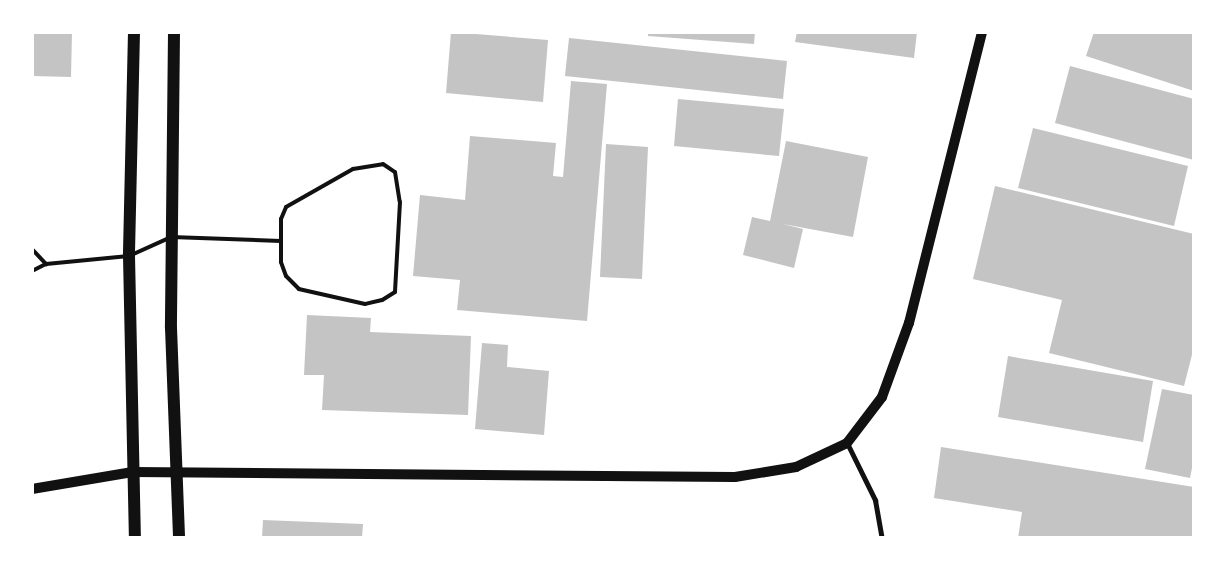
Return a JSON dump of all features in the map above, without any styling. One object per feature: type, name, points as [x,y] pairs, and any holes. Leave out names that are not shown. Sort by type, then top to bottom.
[{"type":"main road","points":[[134,32],[129,256],[135,538]]},
{"type":"main road","points":[[174,32],[171,237],[179,538]]},
{"type":"main road","points":[[32,489],[133,472],[735,477],[796,467],[847,443],[882,397],[909,323],[982,32]]},
{"type":"street","points":[[847,443],[875,500],[882,536]]},
{"type":"lane","points":[[382,164],[395,172],[400,202],[395,292],[382,300],[365,304],[299,289],[286,276],[281,262],[281,241],[281,220],[286,207],[353,169],[382,164]]},
{"type":"lane","points":[[32,271],[46,264],[129,256],[171,237],[281,241]]},
{"type":"lane","points":[[32,249],[46,264]]},
{"type":"building","points":[[32,32],[72,32],[71,77],[32,76]]},
{"type":"building","points":[[451,32],[548,40],[543,102],[446,93]]},
{"type":"building","points":[[648,32],[755,32],[754,44],[648,36]]},
{"type":"building","points":[[797,32],[917,32],[914,58],[795,42]]},
{"type":"building","points":[[1094,32],[1194,32],[1194,91],[1086,56]]},
{"type":"building","points":[[569,38],[787,61],[783,99],[565,76]]},
{"type":"building","points":[[1070,66],[1194,99],[1194,160],[1055,123]]},
{"type":"building","points":[[571,81],[607,84],[587,321],[457,310],[460,280],[413,276],[420,195],[465,200],[470,136],[556,143],[553,176],[563,177]]},
{"type":"building","points":[[678,99],[784,109],[779,156],[674,146]]},
{"type":"building","points":[[1033,128],[1188,166],[1174,226],[1018,188]]},
{"type":"building","points":[[786,141],[868,157],[853,237],[783,224],[803,229],[794,268],[743,255],[752,217],[770,221]]},
{"type":"building","points":[[606,144],[648,147],[642,279],[600,277]]},
{"type":"building","points":[[995,186],[1194,234],[1194,347],[1184,386],[1049,353],[1062,300],[973,279]]},
{"type":"building","points":[[307,315],[371,318],[370,332],[471,336],[468,415],[322,410],[324,375],[304,375]]},
{"type":"building","points":[[482,343],[508,345],[507,367],[549,371],[544,435],[475,429]]},
{"type":"building","points":[[1008,356],[1153,381],[1143,442],[998,417]]},
{"type":"building","points":[[1162,389],[1194,395],[1194,458],[1190,478],[1145,469]]},
{"type":"building","points":[[941,447],[1194,487],[1192,538],[1018,538],[1022,512],[934,498]]},
{"type":"building","points":[[263,520],[363,524],[362,538],[262,538]]}]
